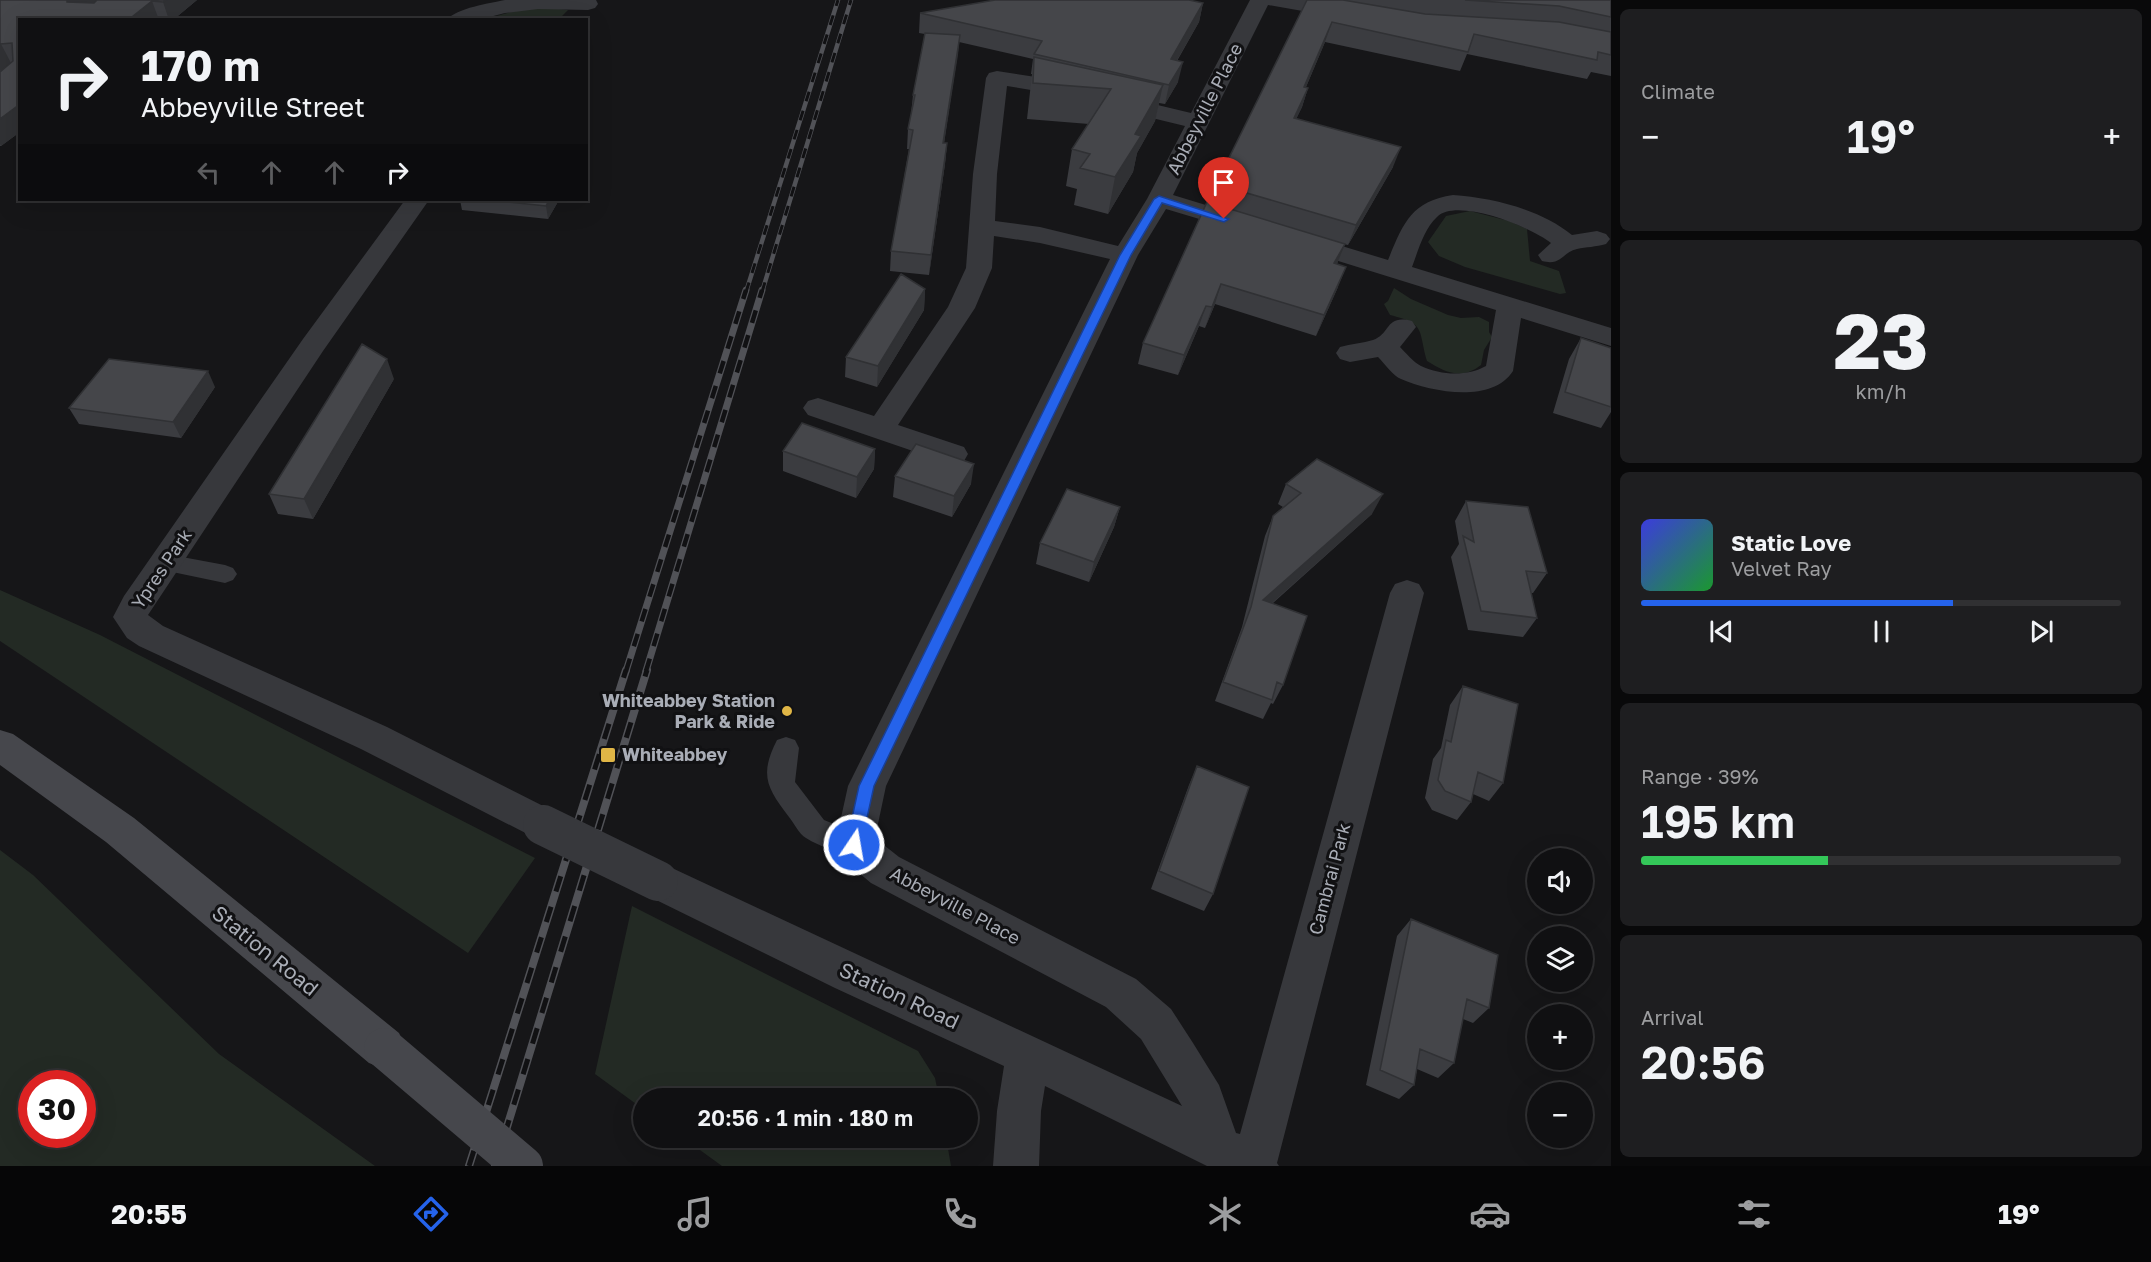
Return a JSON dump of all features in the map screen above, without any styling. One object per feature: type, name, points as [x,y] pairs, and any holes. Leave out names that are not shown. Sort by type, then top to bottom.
[{"type":"main road","name":"Station Road","points":[[0,745],[120,830],[523,1166]]},
{"type":"street","name":"Abbeyville Place","points":[[1243,1160],[1203,1101],[1156,1024],[1121,993],[885,870],[854,845],[867,786],[1125,255],[1159,199],[1260,0]]},
{"type":"street","points":[[1272,0],[1373,18]]},
{"type":"street","points":[[462,18],[479,11],[515,4],[552,1],[585,8]]},
{"type":"street","points":[[881,428],[961,308],[979,268],[985,174],[998,70],[1049,86],[1198,122]]},
{"type":"street","points":[[1159,199],[1611,337]]},
{"type":"street","name":"Ypres Park","points":[[416,201],[313,345],[130,617],[139,629],[374,738],[543,825]]},
{"type":"street","points":[[1396,271],[1410,238],[1431,208],[1449,203],[1486,206],[1546,228],[1559,250],[1597,239]]},
{"type":"street","points":[[982,227],[1040,235],[1125,255]]},
{"type":"street","points":[[1350,353],[1393,337],[1409,372],[1448,383],[1479,382],[1499,371],[1510,305]]},
{"type":"street","points":[[818,408],[953,454]]},
{"type":"street","name":"Cambrai Park","points":[[1243,1160],[1407,593]]},
{"type":"street","name":"Station Road","points":[[543,825],[850,974],[1028,1055],[1243,1160]]},
{"type":"street","points":[[1016,1166],[1019,1111],[1028,1055]]},
{"type":"lane","points":[[166,563],[225,574]]},
{"type":"lane","points":[[786,748],[781,785],[814,830],[854,845]]},
{"type":"shaded area","points":[[532,6],[568,10],[560,18],[489,18]]},
{"type":"shaded area","points":[[1470,211],[1509,221],[1527,229],[1530,261],[1559,271],[1566,293],[1560,294],[1465,267],[1439,256],[1428,242],[1446,216]]},
{"type":"shaded area","points":[[1394,288],[1411,299],[1448,315],[1461,318],[1479,317],[1489,322],[1489,332],[1492,337],[1484,350],[1481,365],[1474,370],[1454,373],[1427,361],[1419,329],[1410,321],[1390,315],[1384,304],[1388,301]]},
{"type":"shaded area","points":[[0,590],[100,635],[535,858],[468,953],[0,641]]},
{"type":"shaded area","points":[[0,850],[33,875],[219,1054],[375,1166],[0,1166]]},
{"type":"shaded area","points":[[632,906],[918,1051],[935,1078],[937,1088],[633,1088],[633,1102],[595,1074]]},
{"type":"shaded area","points":[[697,1148],[948,1148],[951,1166],[722,1166]]},
{"type":"building","points":[[0,0],[67,0],[67,2],[94,3],[97,0],[166,0],[152,1],[131,18],[18,18],[18,106],[0,119],[0,72],[13,61],[12,43],[0,44]]},
{"type":"building","points":[[995,0],[1189,0],[1203,3],[1171,59],[1183,62],[1169,85],[1034,54],[1042,41],[920,13]]},
{"type":"building","points":[[1307,0],[1343,0],[1425,14],[1559,22],[1611,32],[1611,55],[1598,52],[1597,60],[1474,34],[1468,52],[1332,22],[1304,87],[1308,88],[1294,118],[1401,147],[1356,225],[1216,184]]},
{"type":"building","points":[[1465,0],[1611,0],[1611,17],[1559,6]]},
{"type":"building","points":[[925,33],[960,35],[943,143],[947,143],[931,255],[891,251],[913,130],[908,129]]},
{"type":"building","points":[[1034,57],[1163,85],[1135,134],[1141,136],[1115,177],[1080,168],[1090,154],[1072,149],[1111,89],[1033,83]]},
{"type":"building","points":[[498,201],[548,201],[546,206]]},
{"type":"building","points":[[1207,202],[1345,244],[1334,263],[1346,267],[1324,315],[1221,284],[1212,307],[1206,306],[1184,355],[1143,343]]},
{"type":"building","points":[[901,274],[925,289],[878,366],[846,357]]},
{"type":"building","points":[[1581,338],[1611,348],[1611,407],[1565,392]]},
{"type":"building","points":[[362,344],[387,359],[304,499],[269,494]]},
{"type":"building","points":[[109,359],[208,371],[173,422],[69,408]]},
{"type":"building","points":[[802,423],[875,449],[857,477],[783,451]]},
{"type":"building","points":[[916,444],[974,464],[954,496],[895,476]]},
{"type":"building","points":[[1317,459],[1383,494],[1263,600],[1307,616],[1283,685],[1277,682],[1272,700],[1223,682],[1251,607],[1273,516],[1301,493],[1286,484]]},
{"type":"building","points":[[1067,489],[1120,507],[1094,562],[1040,543]]},
{"type":"building","points":[[1466,501],[1528,507],[1547,573],[1526,571],[1537,618],[1481,611],[1463,536],[1474,542]]},
{"type":"building","points":[[1463,686],[1518,704],[1503,783],[1478,772],[1471,802],[1445,791],[1438,780],[1446,740],[1451,742]]},
{"type":"building","points":[[1197,766],[1249,787],[1213,894],[1159,871]]},
{"type":"building","points":[[1411,919],[1498,955],[1489,1008],[1467,999],[1454,1063],[1420,1049],[1414,1085],[1380,1070]]},
{"type":"railway","points":[[746,292],[838,0]]},
{"type":"railway","points":[[762,292],[851,0]]},
{"type":"railway","points":[[626,671],[746,290]]},
{"type":"railway","points":[[646,671],[762,290]]},
{"type":"railway","points":[[469,1166],[626,670]]},
{"type":"railway","points":[[495,1166],[647,670]]},
{"type":"place","name":"Whiteabbey Station Park & Ride","points":[[787,711]]},
{"type":"place","name":"Whiteabbey","points":[[608,755]]},
{"type":"route","points":[[854,845],[867,786],[1125,255],[1159,199],[1224,219]]}]
